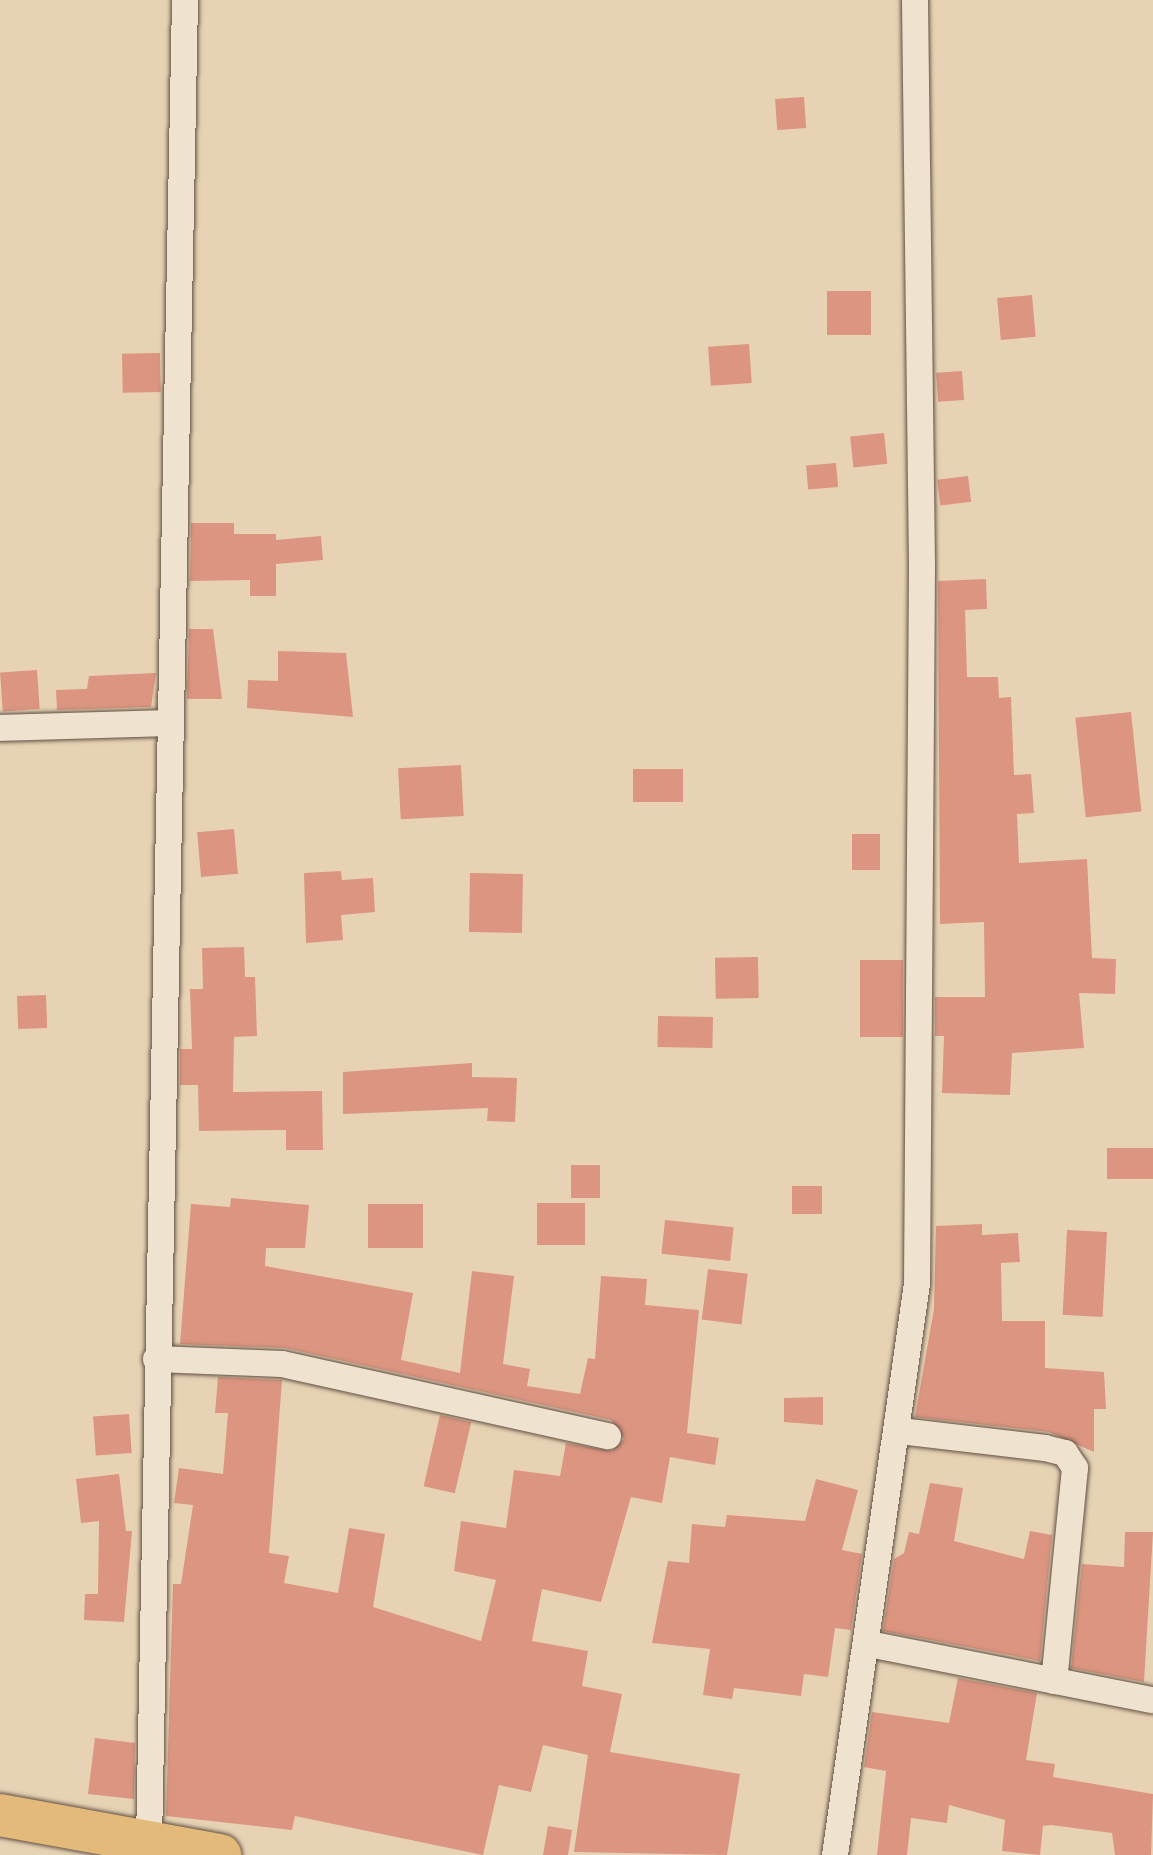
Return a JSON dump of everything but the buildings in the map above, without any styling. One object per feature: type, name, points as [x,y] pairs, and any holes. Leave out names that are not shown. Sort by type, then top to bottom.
[{"type":"main road","points":[[0,1815],[220,1855]]},
{"type":"street","points":[[149,1842],[166,723],[185,0]]},
{"type":"street","points":[[835,1855],[914,1343],[922,1055],[915,0]]},
{"type":"street","points":[[0,728],[166,723]]},
{"type":"street","points":[[156,1359],[282,1364],[608,1436]]},
{"type":"street","points":[[900,1431],[1045,1448],[1065,1453],[1075,1468],[1054,1681]]},
{"type":"street","points":[[869,1644],[1153,1700]]}]
